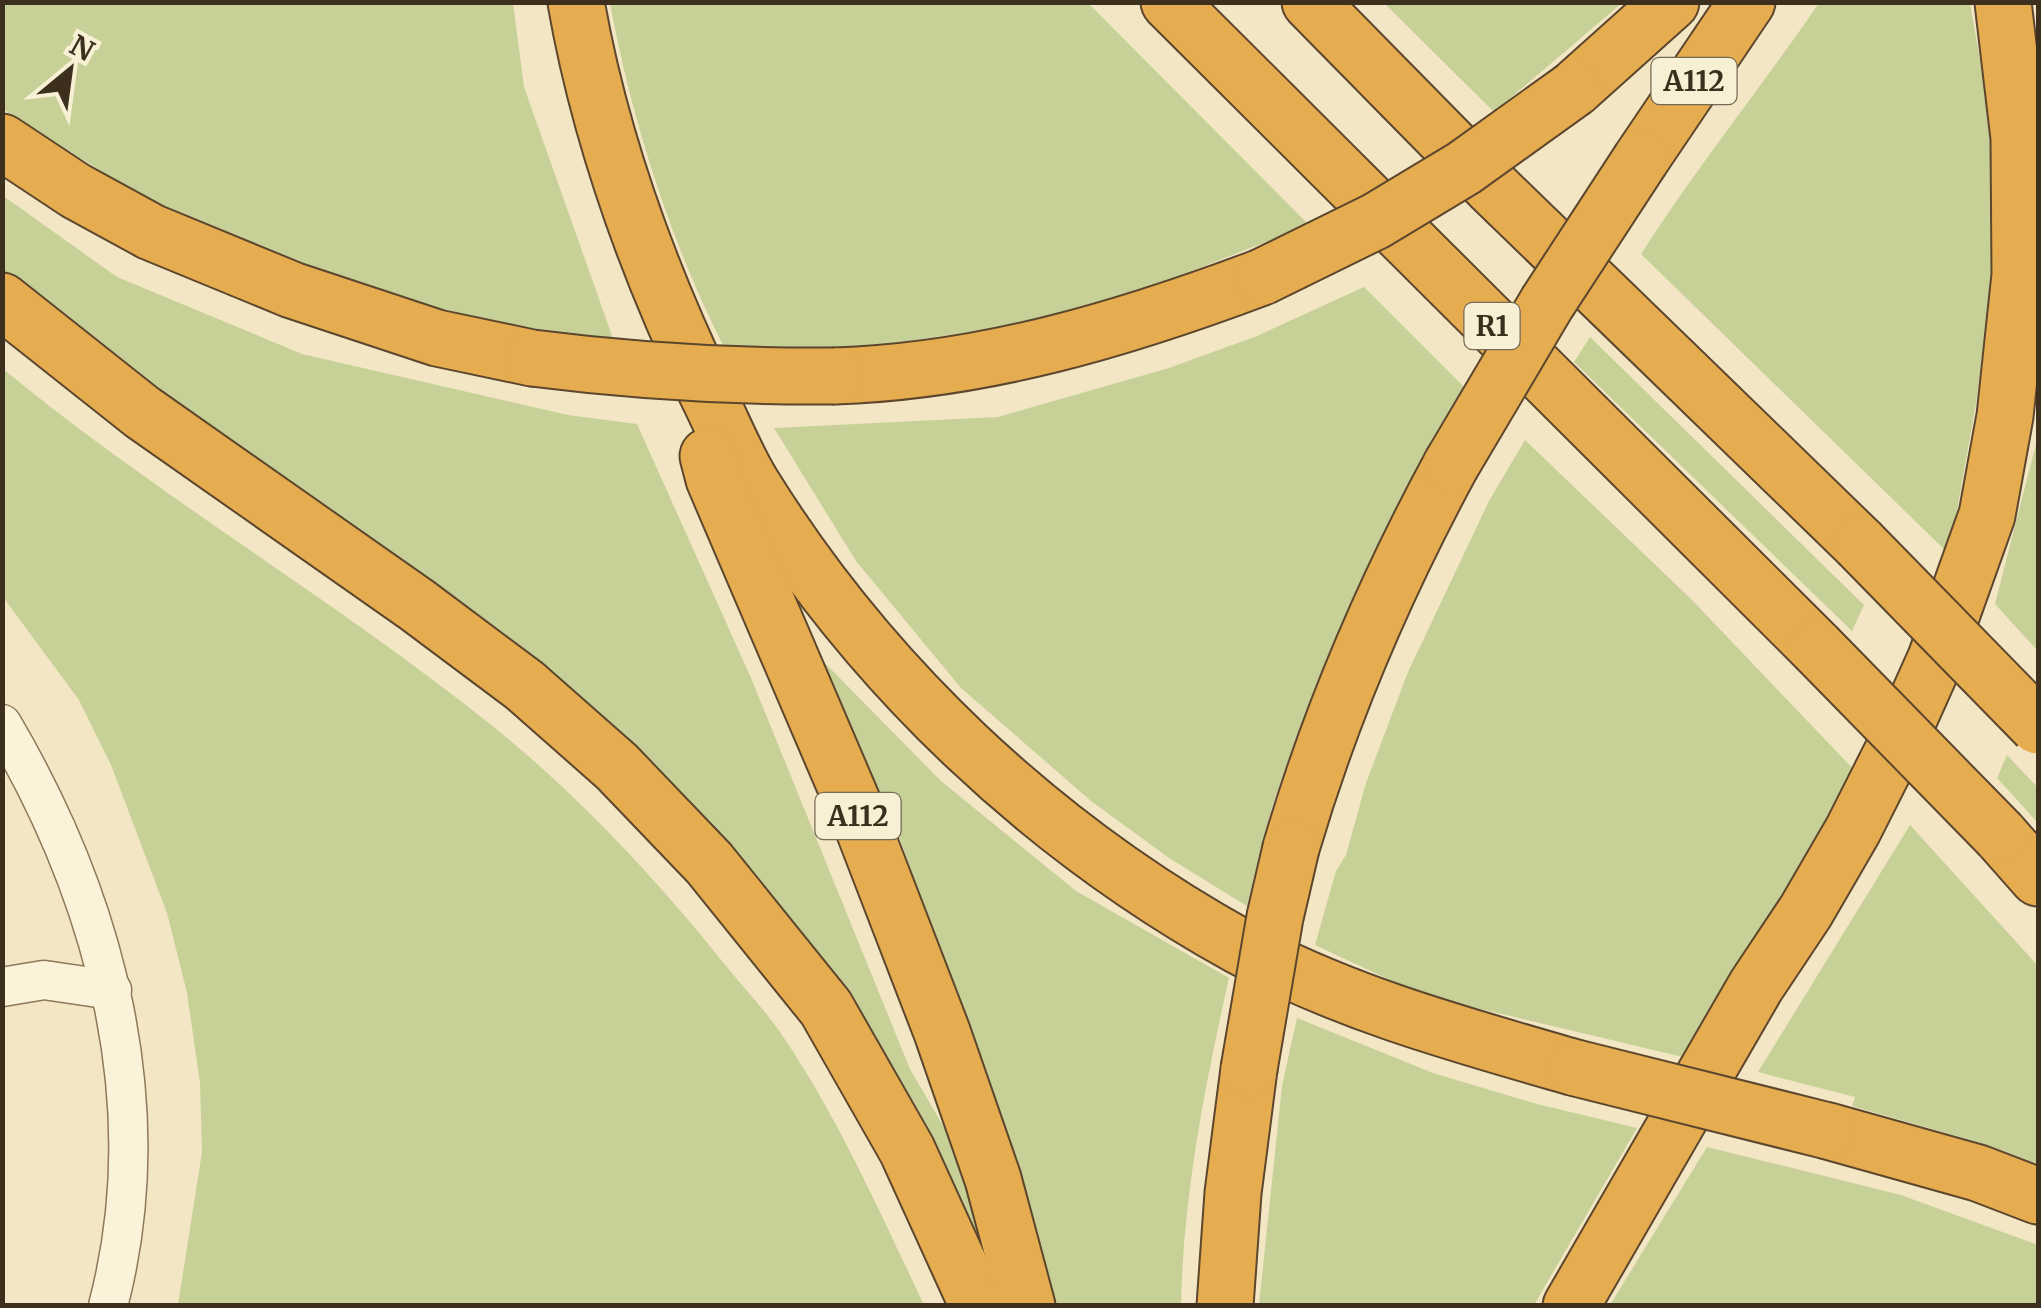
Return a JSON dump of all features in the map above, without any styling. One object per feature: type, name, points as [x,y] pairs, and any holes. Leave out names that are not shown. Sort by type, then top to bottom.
[{"type":"highway","name":"A112","points":[[576,2],[610,150],[640,241],[678,332],[714,479],[863,827],[942,1032],[993,1179],[1027,1306]]},
{"type":"highway","name":"R1","points":[[1170,2],[1816,647],[2038,878]]},
{"type":"highway","points":[[1310,2],[1492,187],[1859,543],[2038,726]]},
{"type":"highway","points":[[2,142],[76,190],[152,232],[292,290],[437,338],[532,358],[636,371],[734,377],[870,375],[1018,354],[1124,327],[1262,277],[1376,221],[1450,176],[1574,89],[1671,2]]},
{"type":"highway","name":"A112","points":[[1225,1306],[1233,1193],[1249,1068],[1275,917],[1310,784],[1353,672],[1404,552],[1546,303],[1747,2]]},
{"type":"highway","points":[[1571,1306],[1756,986],[1853,830],[1936,658],[1982,528],[2006,416],[2020,275],[2018,138],[2004,2]]},
{"type":"highway","points":[[2,301],[142,412],[524,685],[617,768],[708,863],[826,1008],[907,1150],[978,1306]]},
{"type":"highway","points":[[678,332],[751,482],[837,604],[926,710],[1022,796],[1130,880],[1241,947],[1344,994],[1410,1018],[1576,1068],[1978,1173],[2038,1196]]},
{"type":"street","points":[[2,724],[40,788],[67,850],[112,990],[127,1086],[130,1147],[109,1304]]},
{"type":"street","points":[[2,987],[44,980],[112,990]]},
{"type":"green space","points":[[2,3],[513,3],[524,87],[615,344],[362,297],[137,194],[3,109]]},
{"type":"green space","points":[[610,3],[1088,3],[1309,225],[1110,303],[1003,327],[826,353],[727,353],[688,269],[656,182],[630,93]]},
{"type":"green space","points":[[1384,3],[1622,3],[1494,112]]},
{"type":"green space","points":[[1819,3],[1970,3],[1988,105],[1996,245],[1976,404],[1949,554],[1641,254]]},
{"type":"green space","points":[[2,195],[117,277],[302,354],[568,415],[637,424],[751,678],[910,1069],[949,1136],[1003,1297],[619,743],[382,546],[87,345],[3,274]]},
{"type":"green space","points":[[1364,287],[1464,387],[1430,442],[1435,449],[1369,576],[1310,706],[1272,809],[1247,906],[1169,858],[1091,801],[961,688],[856,561],[774,428],[998,417],[1169,368],[1257,336]]},
{"type":"green space","points":[[1590,337],[1864,605],[1852,631],[1574,362]]},
{"type":"green space","points":[[2,368],[122,460],[430,678],[522,751],[613,836],[696,929],[784,1038],[842,1135],[924,1305],[178,1305],[202,1152],[200,1083],[187,993],[167,913],[111,765],[79,700],[3,597]]},
{"type":"green space","points":[[2038,436],[2038,651],[1995,604]]},
{"type":"green space","points":[[1525,440],[1691,599],[1859,775],[1683,1057],[1422,995],[1315,945],[1336,871],[1346,855],[1366,783],[1408,672],[1489,501]]},
{"type":"green space","points":[[810,648],[941,781],[1076,891],[1229,978],[1197,1141],[1181,1305],[1051,1305],[1021,1185],[900,839]]},
{"type":"green space","points":[[2007,755],[2038,788],[2038,823],[1997,778]]},
{"type":"green space","points":[[1910,825],[2038,966],[2038,1164],[1852,1106],[1855,1097],[1758,1072]]},
{"type":"green space","points":[[1297,1018],[1433,1073],[1637,1128],[1534,1305],[1259,1305],[1282,1086]]},
{"type":"green space","points":[[1707,1147],[1901,1195],[2038,1245],[2038,1305],[1610,1305]]}]
